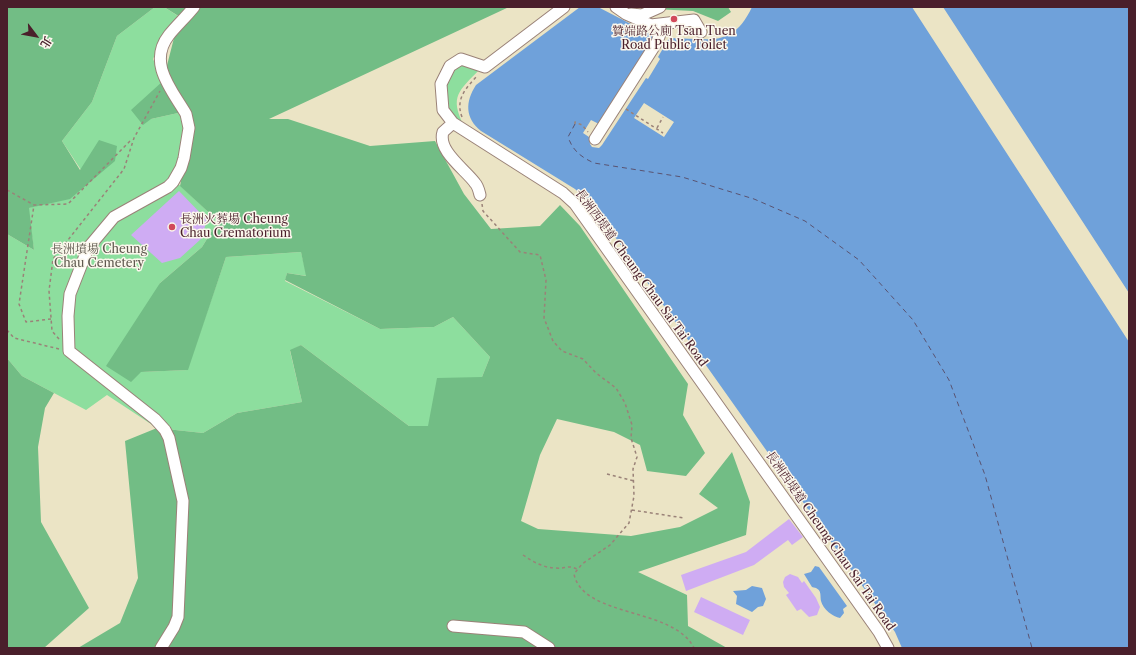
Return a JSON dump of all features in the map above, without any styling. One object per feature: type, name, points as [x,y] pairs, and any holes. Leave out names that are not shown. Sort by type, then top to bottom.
[{"type":"street","points":[[161,648],[174,627],[178,617],[183,522],[182,498],[169,438],[165,430],[155,419],[69,351],[68,316],[70,294],[88,248],[114,217],[168,187],[178,175],[183,163],[188,136],[188,121],[186,114],[166,81],[160,64],[162,48],[169,35],[194,7]]},
{"type":"street","points":[[484,67],[564,7]]},
{"type":"street","points":[[616,7],[626,14],[651,25],[694,20],[701,32]]},
{"type":"street","points":[[626,14],[642,15],[660,7]]},
{"type":"street","points":[[595,139],[657,42],[660,34],[660,25]]},
{"type":"street","name":"長洲西堤道 Cheung Chau Sai Tai Road","points":[[484,67],[461,60],[450,66],[441,84],[443,110],[453,123],[564,193],[575,204],[879,632],[888,648]]},
{"type":"street","points":[[453,123],[443,132],[443,142],[452,158],[476,184],[480,194]]},
{"type":"street","points":[[453,626],[524,632],[549,648]]},
{"type":"path","points":[[469,133],[460,111],[462,92],[484,67]]},
{"type":"path","points":[[69,351],[52,331],[49,291],[53,258],[124,169],[134,138],[166,81]]},
{"type":"path","points":[[624,108],[663,133]]},
{"type":"path","points":[[656,128],[664,117]]},
{"type":"path","points":[[575,124],[575,122],[582,125],[595,139]]},
{"type":"path","points":[[7,190],[34,205],[68,204],[134,138]]},
{"type":"path","points":[[480,194],[483,211],[520,252],[540,255],[546,280],[544,318],[553,341],[562,351],[583,360],[596,373],[616,388],[625,403],[632,425],[630,438],[637,457],[633,469],[634,496],[629,523],[610,545],[593,555],[574,574],[576,584],[587,594],[615,608],[661,622],[690,639],[694,648]]},
{"type":"path","points":[[34,205],[19,304],[26,322],[51,319]]},
{"type":"path","points":[[7,330],[14,338],[69,351]]},
{"type":"path","points":[[607,474],[634,481]]},
{"type":"path","points":[[632,510],[684,518]]},
{"type":"path","points":[[523,555],[535,563],[549,568],[558,569],[567,566],[578,570]]},
{"type":"green space","points":[[7,7],[155,7],[117,36],[92,102],[62,141],[80,170],[99,140],[117,146],[115,161],[70,199],[29,208],[34,250],[7,234]]},
{"type":"green space","name":"長洲墳場 Cheung Chau Cemetery","points":[[155,7],[164,7],[178,16],[162,38],[153,59],[163,81],[151,119],[178,113],[184,121],[182,154],[171,177],[218,221],[202,247],[160,283],[140,372],[187,370],[226,257],[301,252],[307,276],[287,273],[285,281],[380,329],[434,327],[453,317],[490,357],[482,377],[428,427],[409,426],[301,345],[290,351],[302,402],[237,413],[203,433],[157,428],[107,395],[86,410],[22,376],[7,358],[7,234],[34,250],[28,208],[70,198],[81,170],[62,141],[92,102],[117,36]]},
{"type":"green space","points":[[164,7],[509,7],[269,119],[288,119],[370,146],[435,141],[464,194],[491,229],[540,226],[560,205],[580,226],[688,384],[683,415],[705,453],[686,476],[647,471],[640,445],[614,432],[557,419],[540,455],[521,521],[538,529],[631,536],[680,527],[718,508],[699,494],[732,452],[750,502],[746,535],[638,572],[687,595],[688,626],[727,648],[78,648],[120,623],[138,578],[125,441],[157,428],[203,433],[237,413],[302,402],[290,350],[301,345],[409,426],[428,426],[437,378],[482,377],[490,357],[453,317],[434,327],[380,329],[285,280],[287,273],[306,276],[301,252],[226,257],[188,370],[141,372],[131,382],[106,366],[160,283],[202,247],[218,221],[180,186],[193,121],[178,113],[151,119],[143,125],[131,110],[163,81],[174,38],[188,22]]},
{"type":"green space","points":[[649,7],[728,7],[731,12],[718,21],[693,11],[654,9]]},
{"type":"green space","points":[[462,63],[480,69],[458,94],[457,108],[464,126],[449,112],[445,83],[451,69]]},
{"type":"green space","points":[[7,358],[22,376],[54,393],[45,408],[38,447],[41,522],[89,608],[44,648],[7,648]]},
{"type":"water","points":[[580,7],[598,7],[654,36],[599,124],[591,120],[583,133],[589,137],[592,147],[599,148],[646,78],[648,79],[660,59],[658,57],[669,38],[708,39],[728,35],[736,30],[752,7],[1129,7],[1129,648],[902,648],[895,632],[591,203],[575,189],[481,131],[472,121],[468,110],[472,91],[476,85]]},
{"type":"water","points":[[815,566],[819,567],[847,606],[843,609],[844,613],[840,618],[834,616],[826,610],[822,604],[819,590],[812,587],[804,574],[811,572]]},
{"type":"water","points":[[752,586],[762,588],[766,599],[763,606],[758,607],[752,612],[736,604],[737,596],[733,591],[746,590]]},
{"type":"pier","points":[[912,7],[943,7],[1129,293],[1129,342]]},
{"type":"pier","points":[[644,103],[674,122],[664,137],[634,118]]},
{"type":"building","name":"長洲火葬場 Cheung Chau Crematorium","points":[[179,191],[207,220],[201,239],[180,258],[162,263],[131,235]]},
{"type":"building","points":[[789,519],[803,537],[792,545],[788,540],[754,565],[686,591],[681,575],[746,552]]},
{"type":"building","points":[[790,574],[798,577],[802,583],[804,581],[816,598],[820,607],[817,615],[809,617],[801,609],[797,611],[786,595],[789,593],[784,587],[783,582],[785,577]]},
{"type":"building","points":[[701,597],[750,620],[743,635],[694,612]]},
{"type":"ferry route","points":[[575,124],[568,137],[570,142],[578,153],[594,163],[682,177],[754,199],[805,221],[859,260],[913,320],[949,380],[985,475],[1032,648]]},
{"type":"place","name":"贊端路公廁 Tsan Tuen Road Public Toilet","points":[[674,19]]},
{"type":"place","name":"長洲火葬場 Cheung Chau Crematorium","points":[[172,227]]}]
